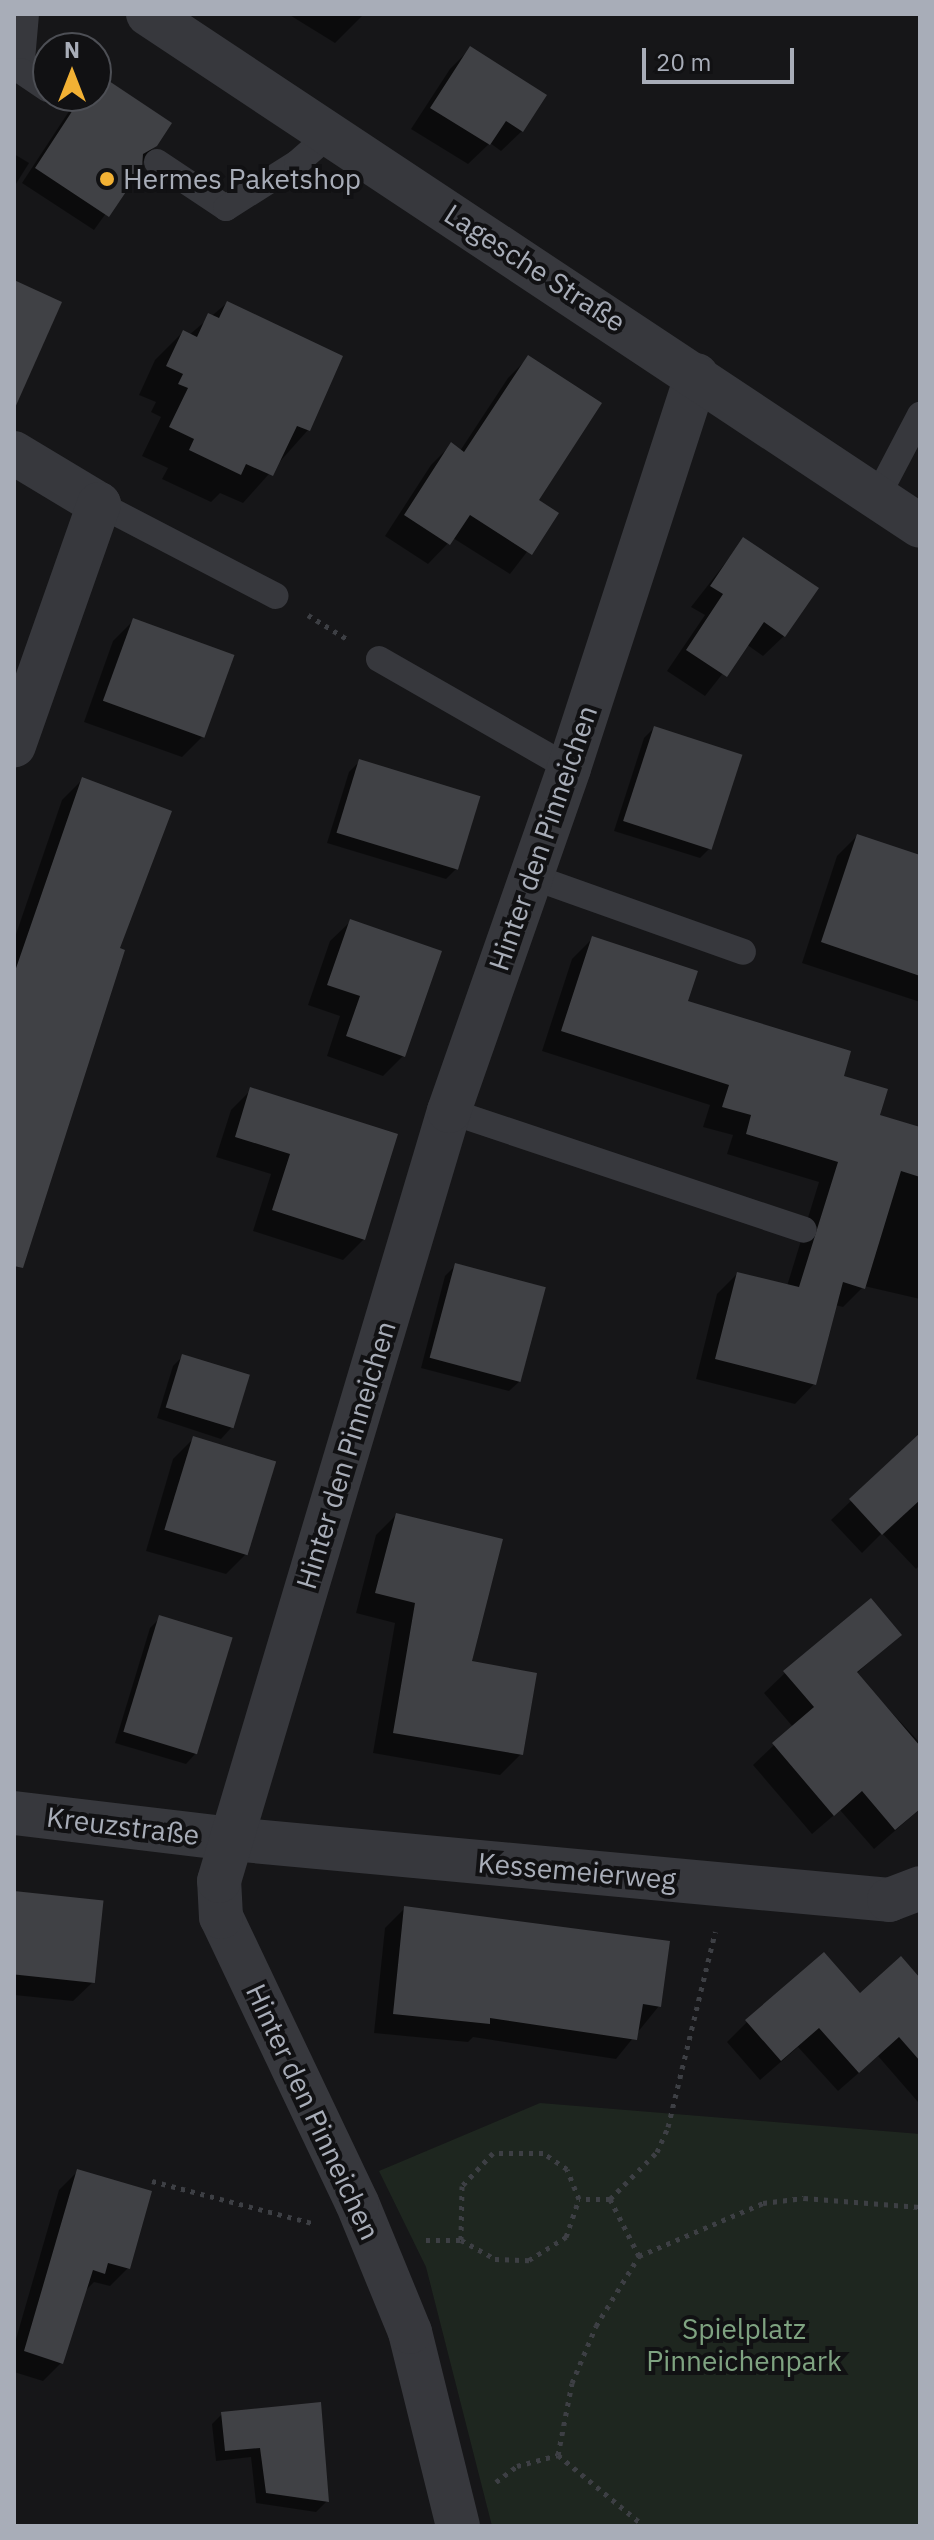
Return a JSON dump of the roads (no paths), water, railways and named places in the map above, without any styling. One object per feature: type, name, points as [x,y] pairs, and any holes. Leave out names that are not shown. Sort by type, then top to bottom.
[{"type":"street","name":"Lagesche Straße","points":[[148,14],[697,375],[920,526]]},
{"type":"street","name":"Hinter den Pinneichen","points":[[455,2512],[410,2332],[363,2217],[221,1917],[219,1881],[449,1111],[569,768],[697,375]]},
{"type":"street","points":[[14,453],[99,504],[14,746]]},
{"type":"street","name":"Kreuzstraße","points":[[14,1813],[232,1839]]},
{"type":"street","name":"Kessemeierweg","points":[[232,1839],[889,1900],[920,1888]]},
{"type":"lane","points":[[18,80],[26,14]]},
{"type":"lane","points":[[157,162],[226,208],[297,163],[330,134]]},
{"type":"lane","points":[[877,497],[920,415]]},
{"type":"lane","points":[[99,504],[276,596]]},
{"type":"lane","points":[[379,659],[569,768]]},
{"type":"lane","points":[[530,876],[743,952]]},
{"type":"lane","points":[[449,1111],[804,1230]]},
{"type":"place","name":"Hermes Paketshop","points":[[107,179]]},
{"type":"park label","name":"Spielplatz Pinneichenpark","points":[[744,2345]]}]
